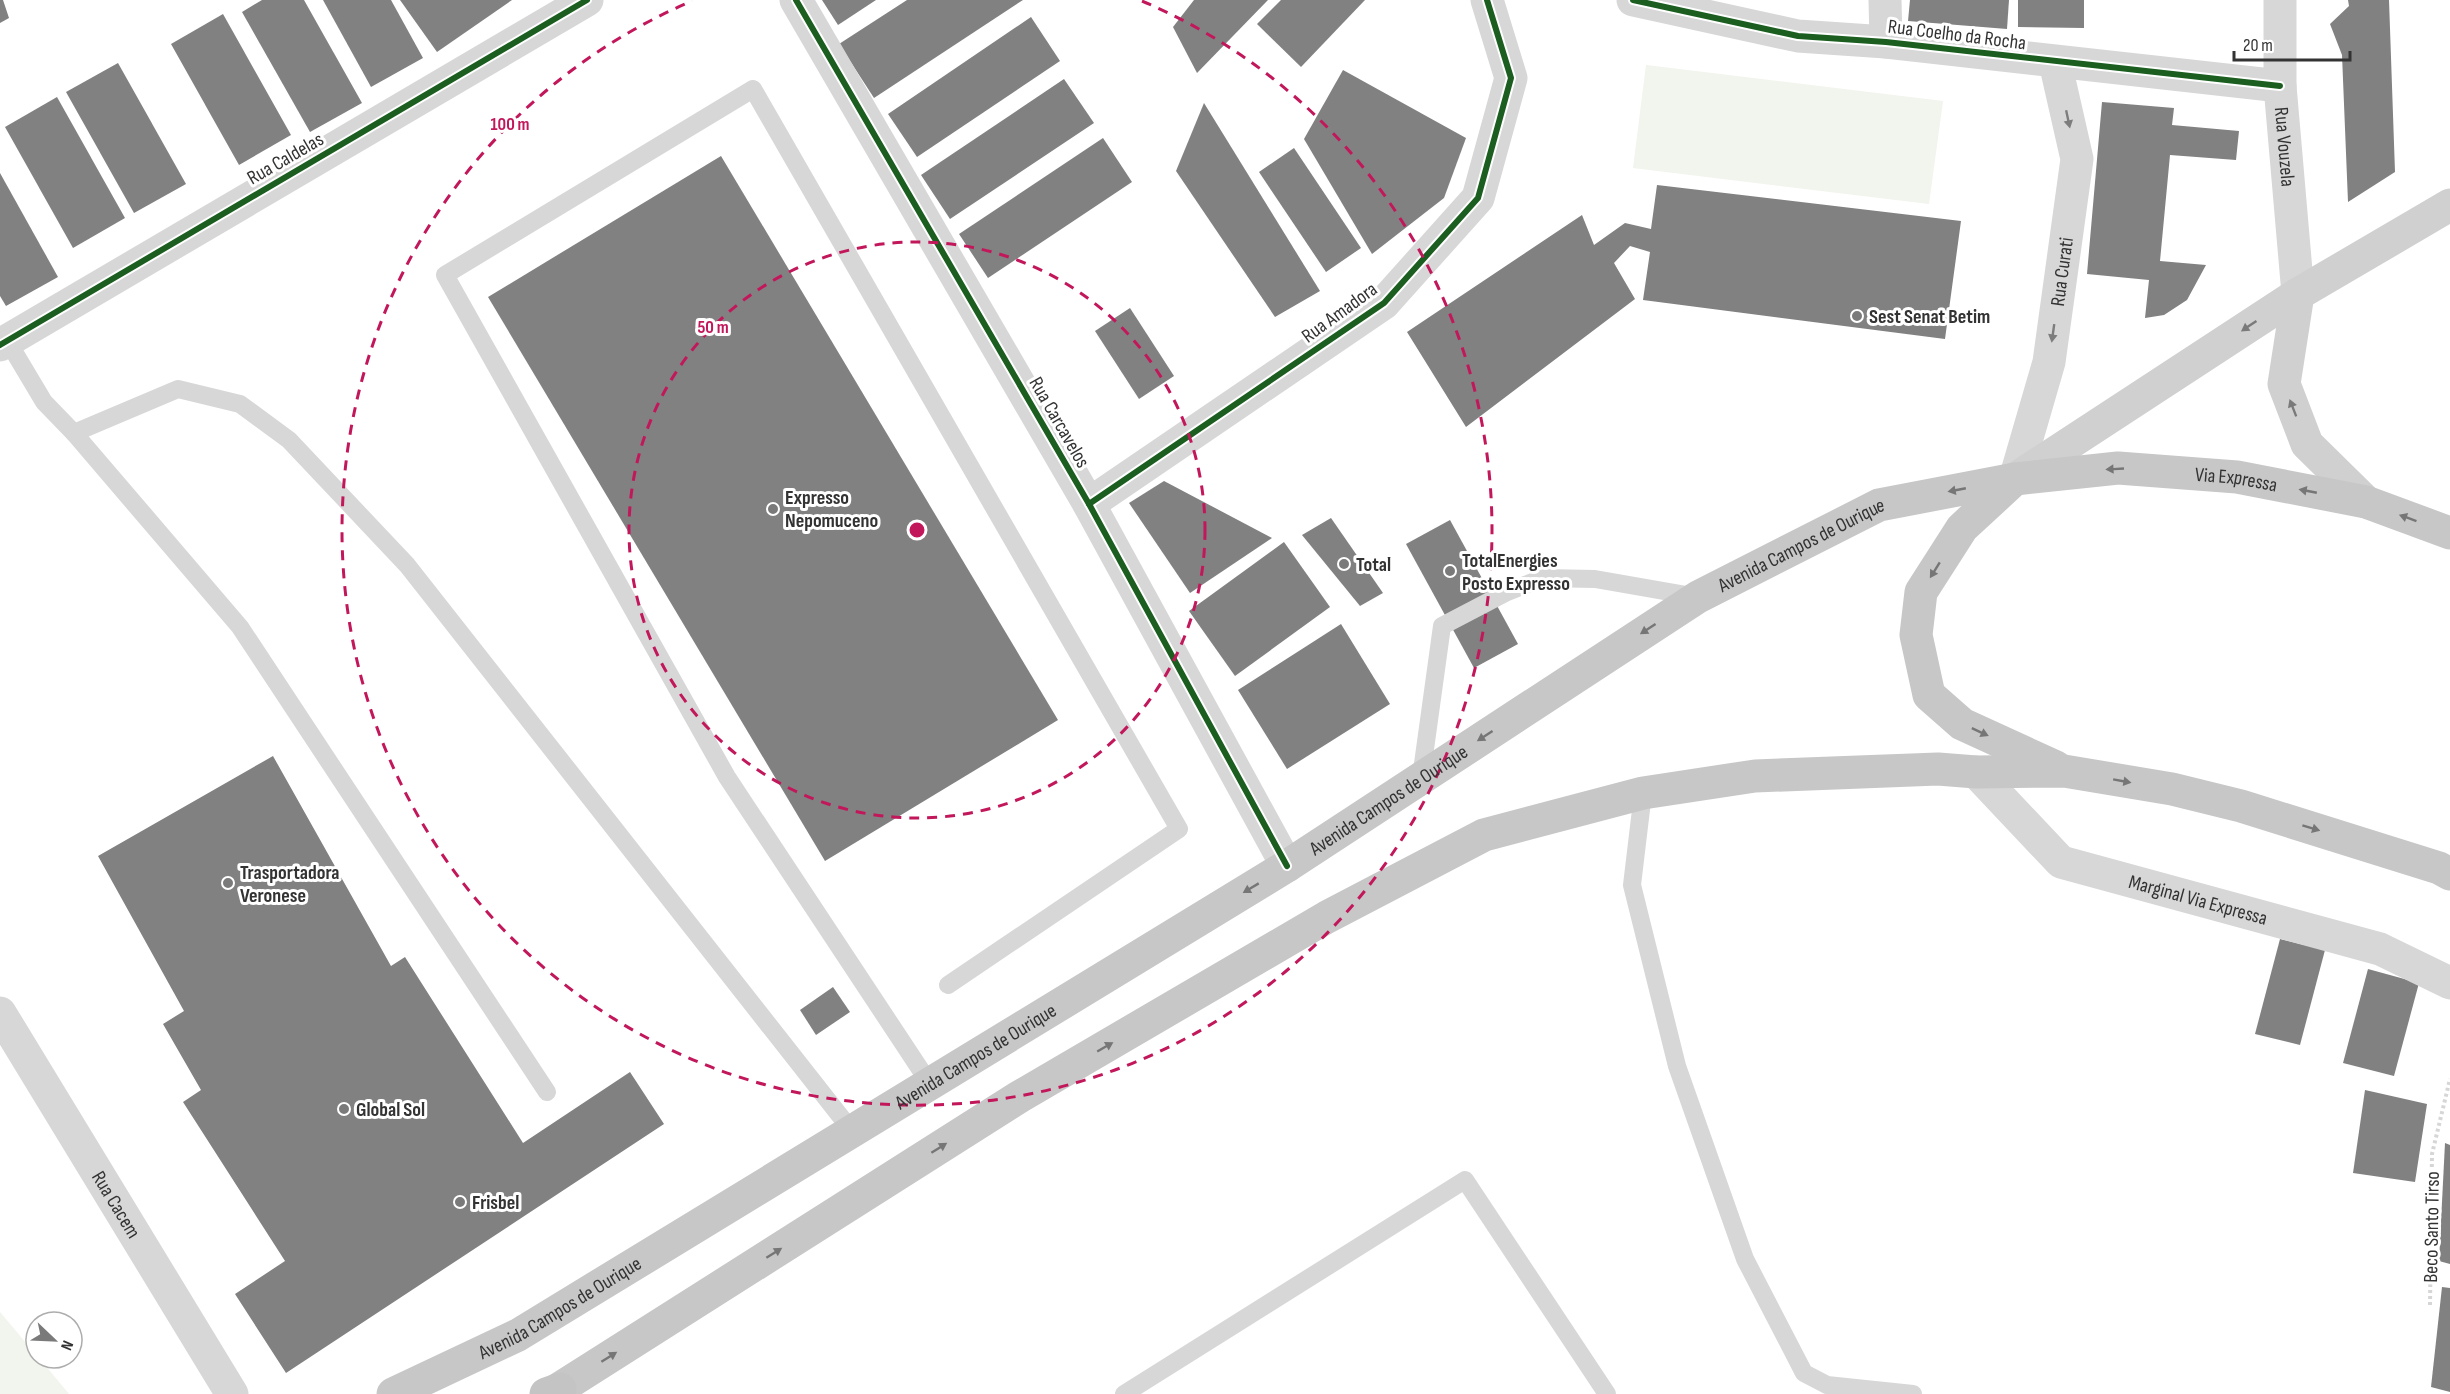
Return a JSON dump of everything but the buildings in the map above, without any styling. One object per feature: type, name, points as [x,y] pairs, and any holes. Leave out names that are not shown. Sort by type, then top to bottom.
[{"type":"highway","name":"Via Expressa","points":[[2015,479],[2118,468],[2237,477],[2366,502],[2450,533]]},
{"type":"highway","name":"Avenida Campos de Ourique","points":[[393,1394],[518,1335],[1287,866],[1698,597],[1879,505],[2015,479]]},
{"type":"highway","points":[[2015,479],[1962,528],[1950,546],[1921,592],[1916,634],[1929,695],[1962,724],[2064,771]]},
{"type":"highway","points":[[552,1392],[1019,1098],[1327,917],[1484,835],[1643,793],[1755,776],[1926,770],[2064,771],[2172,789],[2241,806],[2446,871]]},
{"type":"main road","name":"Avenida Campos de Ourique","points":[[2015,479],[2298,294],[2450,205]]},
{"type":"main road","points":[[2298,294],[2284,384],[2307,444],[2366,502]]},
{"type":"street","name":"Rua Caldelas","points":[[4,342],[587,0]]},
{"type":"street","name":"Rua Carcavelos","points":[[796,0],[1089,504],[1287,866]]},
{"type":"street","name":"Rua Amadora","points":[[1089,504],[1384,303],[1478,198],[1511,78],[1487,0]]},
{"type":"street","name":"Rua Coelho da Rocha","points":[[1633,0],[1798,36],[1886,42],[2280,86]]},
{"type":"street","points":[[1885,0],[1886,42]]},
{"type":"street","name":"Rua Vouzela","points":[[2280,0],[2280,86],[2298,294]]},
{"type":"street","name":"Rua Curati","points":[[2015,479],[2049,362],[2077,159],[2055,62]]},
{"type":"street","name":"Marginal Via Expressa","points":[[1976,772],[2061,862],[2380,949],[2450,983]]},
{"type":"street","name":"Rua Cacem","points":[[0,1013],[232,1394]]},
{"type":"lane","points":[[930,1084],[727,777],[445,275],[753,88],[1179,829],[948,985]]},
{"type":"lane","points":[[4,342],[44,402],[74,433],[240,627],[547,1092]]},
{"type":"lane","points":[[74,433],[178,389],[240,404],[290,440],[407,565],[852,1131]]},
{"type":"lane","points":[[1421,778],[1442,626],[1507,592],[1543,578],[1595,579],[1698,597]]},
{"type":"lane","points":[[1643,793],[1632,885],[1677,1066],[1745,1259],[1804,1373],[1827,1385],[1913,1394]]},
{"type":"lane","points":[[1124,1394],[1465,1180],[1607,1394]]},
{"type":"shaded area","points":[[1646,65],[1943,101],[1929,204],[1633,168]]},
{"type":"shaded area","points":[[0,1312],[24,1341],[24,1370],[49,1370],[69,1394],[0,1394]]},
{"type":"cycle path","points":[[0,345],[587,0]]},
{"type":"cycle path","points":[[796,0],[1089,504],[1287,866]]},
{"type":"cycle path","points":[[1089,504],[1384,303],[1478,198],[1511,78],[1487,0]]},
{"type":"cycle path","points":[[1633,0],[1798,36],[1886,42],[2280,86]]},
{"type":"place","name":"Sest Senat Betim","points":[[1857,316]]},
{"type":"place","name":"Expresso Nepomuceno","points":[[773,509]]},
{"type":"place","name":"Total","points":[[1344,564]]},
{"type":"place","name":"TotalEnergies Posto Expresso","points":[[1450,571]]},
{"type":"place","name":"Trasportadora Veronese","points":[[228,883]]},
{"type":"place","name":"Global Sol","points":[[344,1109]]},
{"type":"place","name":"Frisbel","points":[[460,1202]]}]
